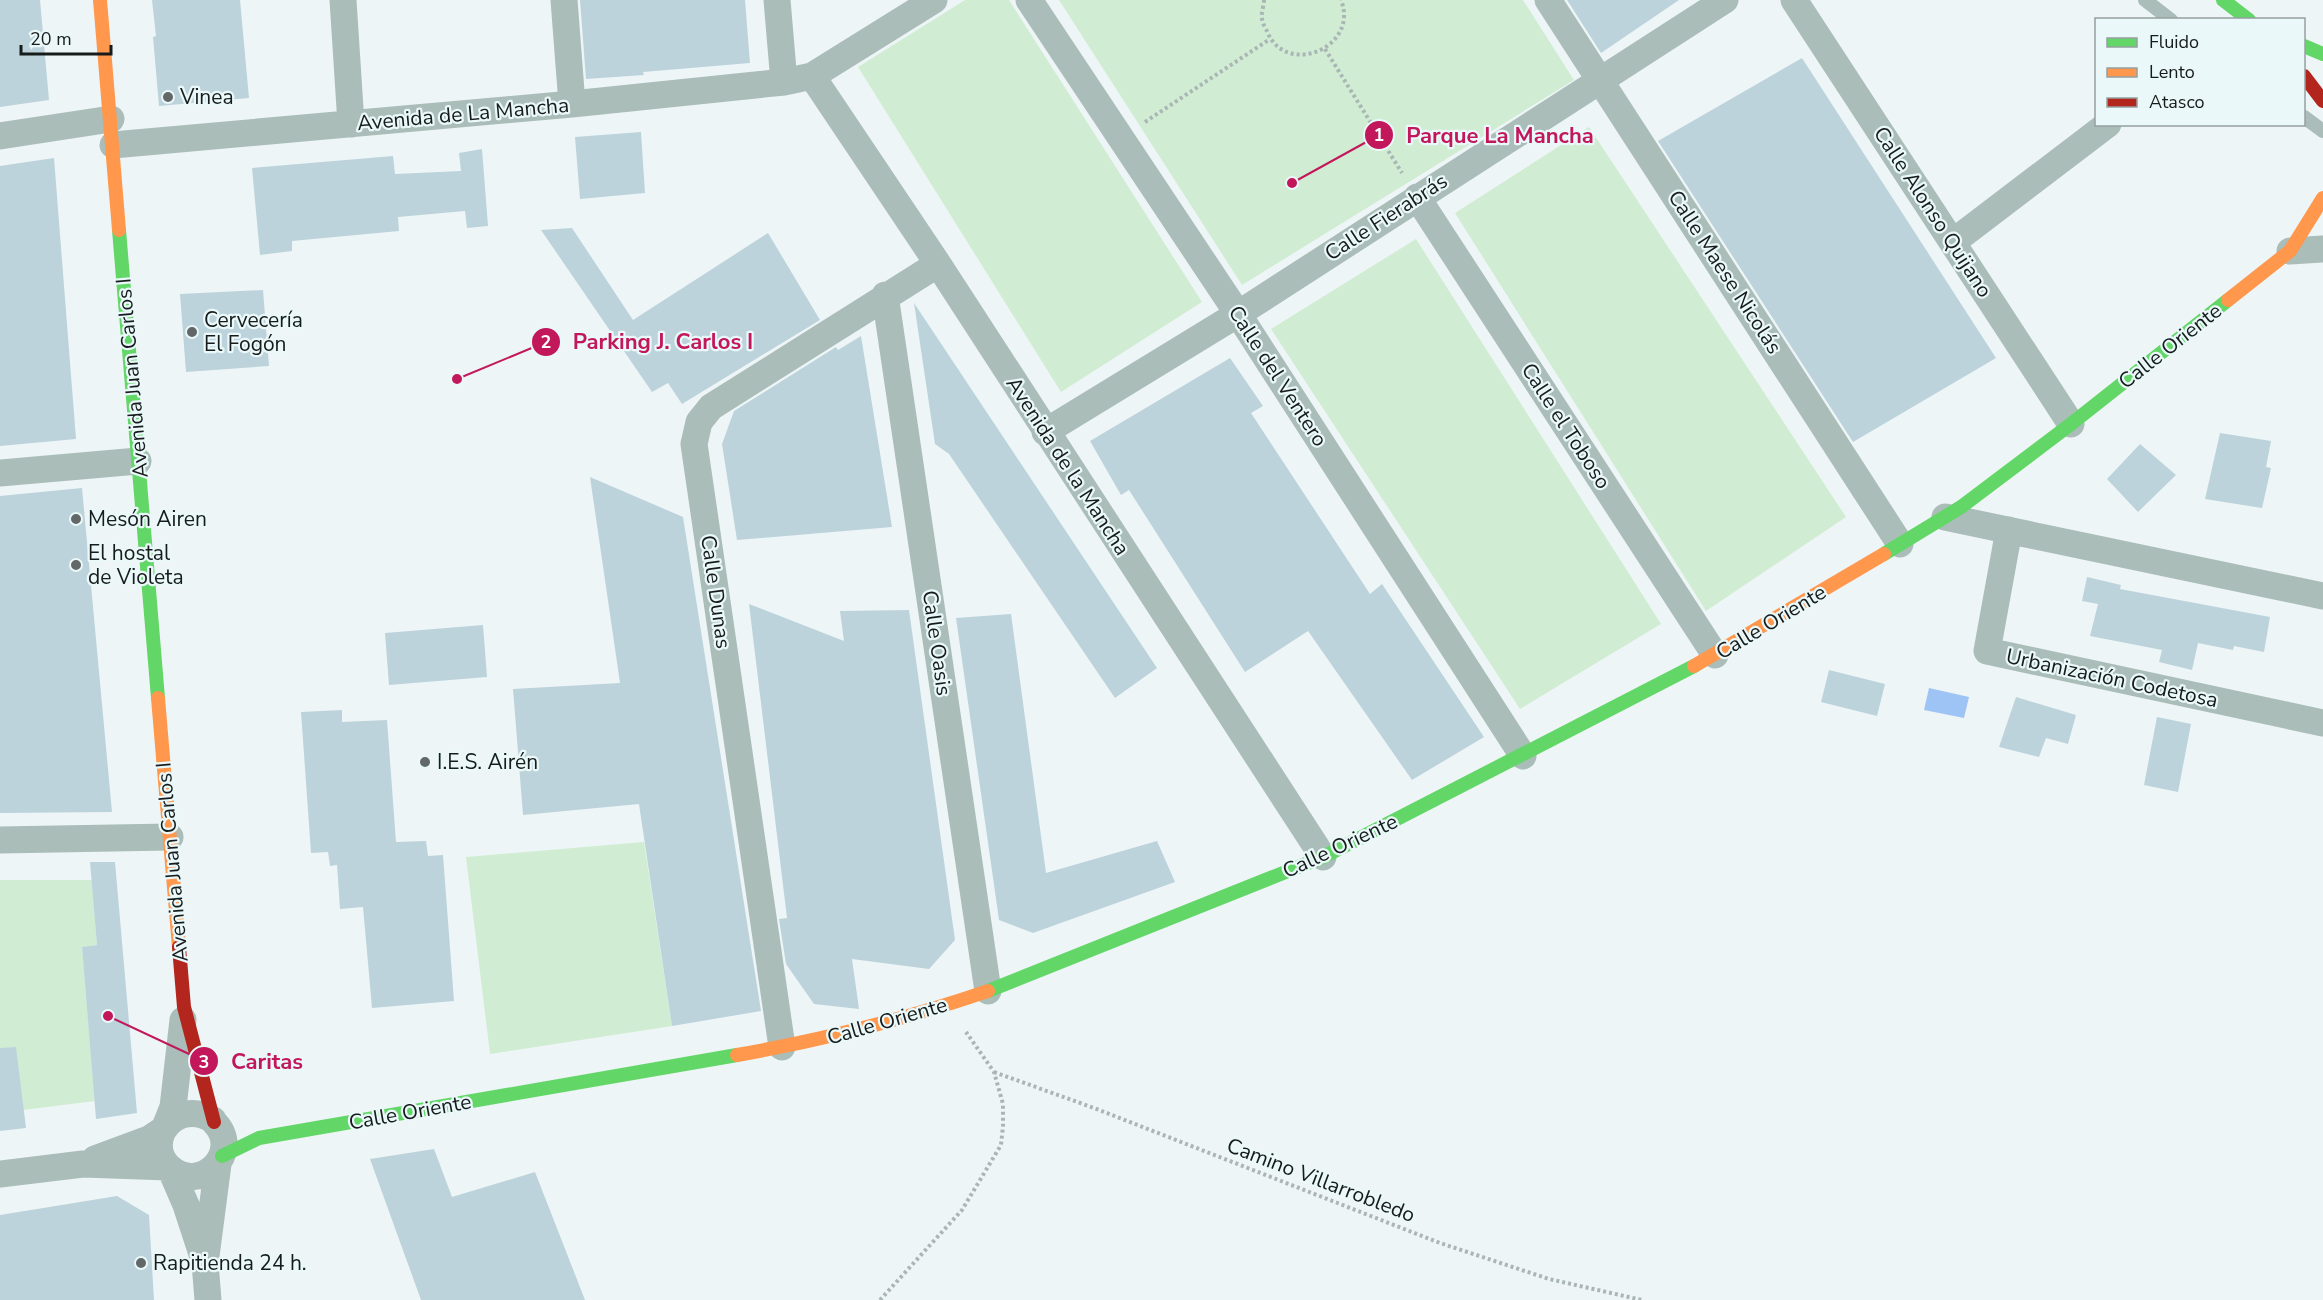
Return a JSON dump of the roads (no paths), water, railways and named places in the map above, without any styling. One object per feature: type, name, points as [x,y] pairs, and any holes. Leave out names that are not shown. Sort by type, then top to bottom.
[{"type":"main road","name":"Avenida Juan Carlos I","points":[[100,0],[184,1007],[213,1121]]},
{"type":"main road","points":[[2223,0],[2246,18]]},
{"type":"main road","points":[[2305,46],[2323,54]]},
{"type":"main road","points":[[2305,77],[2323,101]]},
{"type":"main road","name":"Calle Oriente","points":[[220,1160],[259,1138],[811,1042],[947,1005],[988,991],[1323,857],[1523,756],[1715,655],[1961,507],[2071,424],[2290,251],[2323,198]]},
{"type":"street","points":[[343,0],[351,124]]},
{"type":"street","points":[[564,0],[572,104]]},
{"type":"street","points":[[777,0],[784,82]]},
{"type":"street","name":"Avenida de La Mancha","points":[[0,136],[351,124],[784,82],[812,76],[934,0]]},
{"type":"street","name":"Calle del Ventero","points":[[1029,0],[1238,314],[1523,756]]},
{"type":"street","name":"Calle Maese Nicolás","points":[[1548,0],[1900,544]]},
{"type":"street","name":"Calle Fierabrás","points":[[1045,432],[1238,314],[1725,0]]},
{"type":"street","name":"Calle Alonso Quijano","points":[[1794,0],[2071,424]]},
{"type":"street","name":"Avenida de la Mancha","points":[[812,76],[938,264],[1323,857]]},
{"type":"street","points":[[1953,242],[2105,126]]},
{"type":"street","name":"Calle el Toboso","points":[[1417,197],[1715,655]]},
{"type":"street","points":[[2290,251],[2323,249]]},
{"type":"street","name":"Calle Dunas","points":[[782,1047],[694,444],[699,422],[711,407],[885,295],[938,264]]},
{"type":"street","name":"Calle Oasis","points":[[885,295],[988,991]]},
{"type":"street","points":[[0,474],[138,461]]},
{"type":"street","points":[[1945,517],[2323,596]]},
{"type":"street","name":"Urbanización Codetosa","points":[[2009,530],[1987,651],[2323,723]]},
{"type":"street","points":[[0,840],[170,837]]},
{"type":"street","points":[[184,1007],[173,1107],[160,1144],[161,1153],[186,1204],[205,1263]]},
{"type":"street","points":[[83,1164],[148,1139],[165,1128],[171,1120],[187,1113],[195,1113],[259,1138]]},
{"type":"street","points":[[208,1300],[205,1263],[220,1160],[225,1146],[219,1127],[213,1121]]},
{"type":"street","points":[[0,1174],[83,1164],[169,1167],[189,1177],[210,1172],[220,1160]]},
{"type":"lane","points":[[2145,0],[2168,18]]},
{"type":"lane","points":[[2305,118],[2323,131]]},
{"type":"water","points":[[1929,688],[1969,697],[1964,718],[1924,710]]},
{"type":"place","name":"Vinea","points":[[168,97]]},
{"type":"place","name":"Parque La Mancha","points":[[1292,183]]},
{"type":"place","name":"Cervecería El Fogón","points":[[192,332]]},
{"type":"place","name":"Parking J. Carlos I","points":[[457,379]]},
{"type":"place","name":"Mesón Airen","points":[[76,519]]},
{"type":"place","name":"El hostal de Violeta","points":[[76,565]]},
{"type":"place","name":"I.E.S. Airén","points":[[425,762]]},
{"type":"place","name":"Caritas","points":[[108,1016]]},
{"type":"place","name":"Rapitienda 24 h.","points":[[141,1263]]}]
